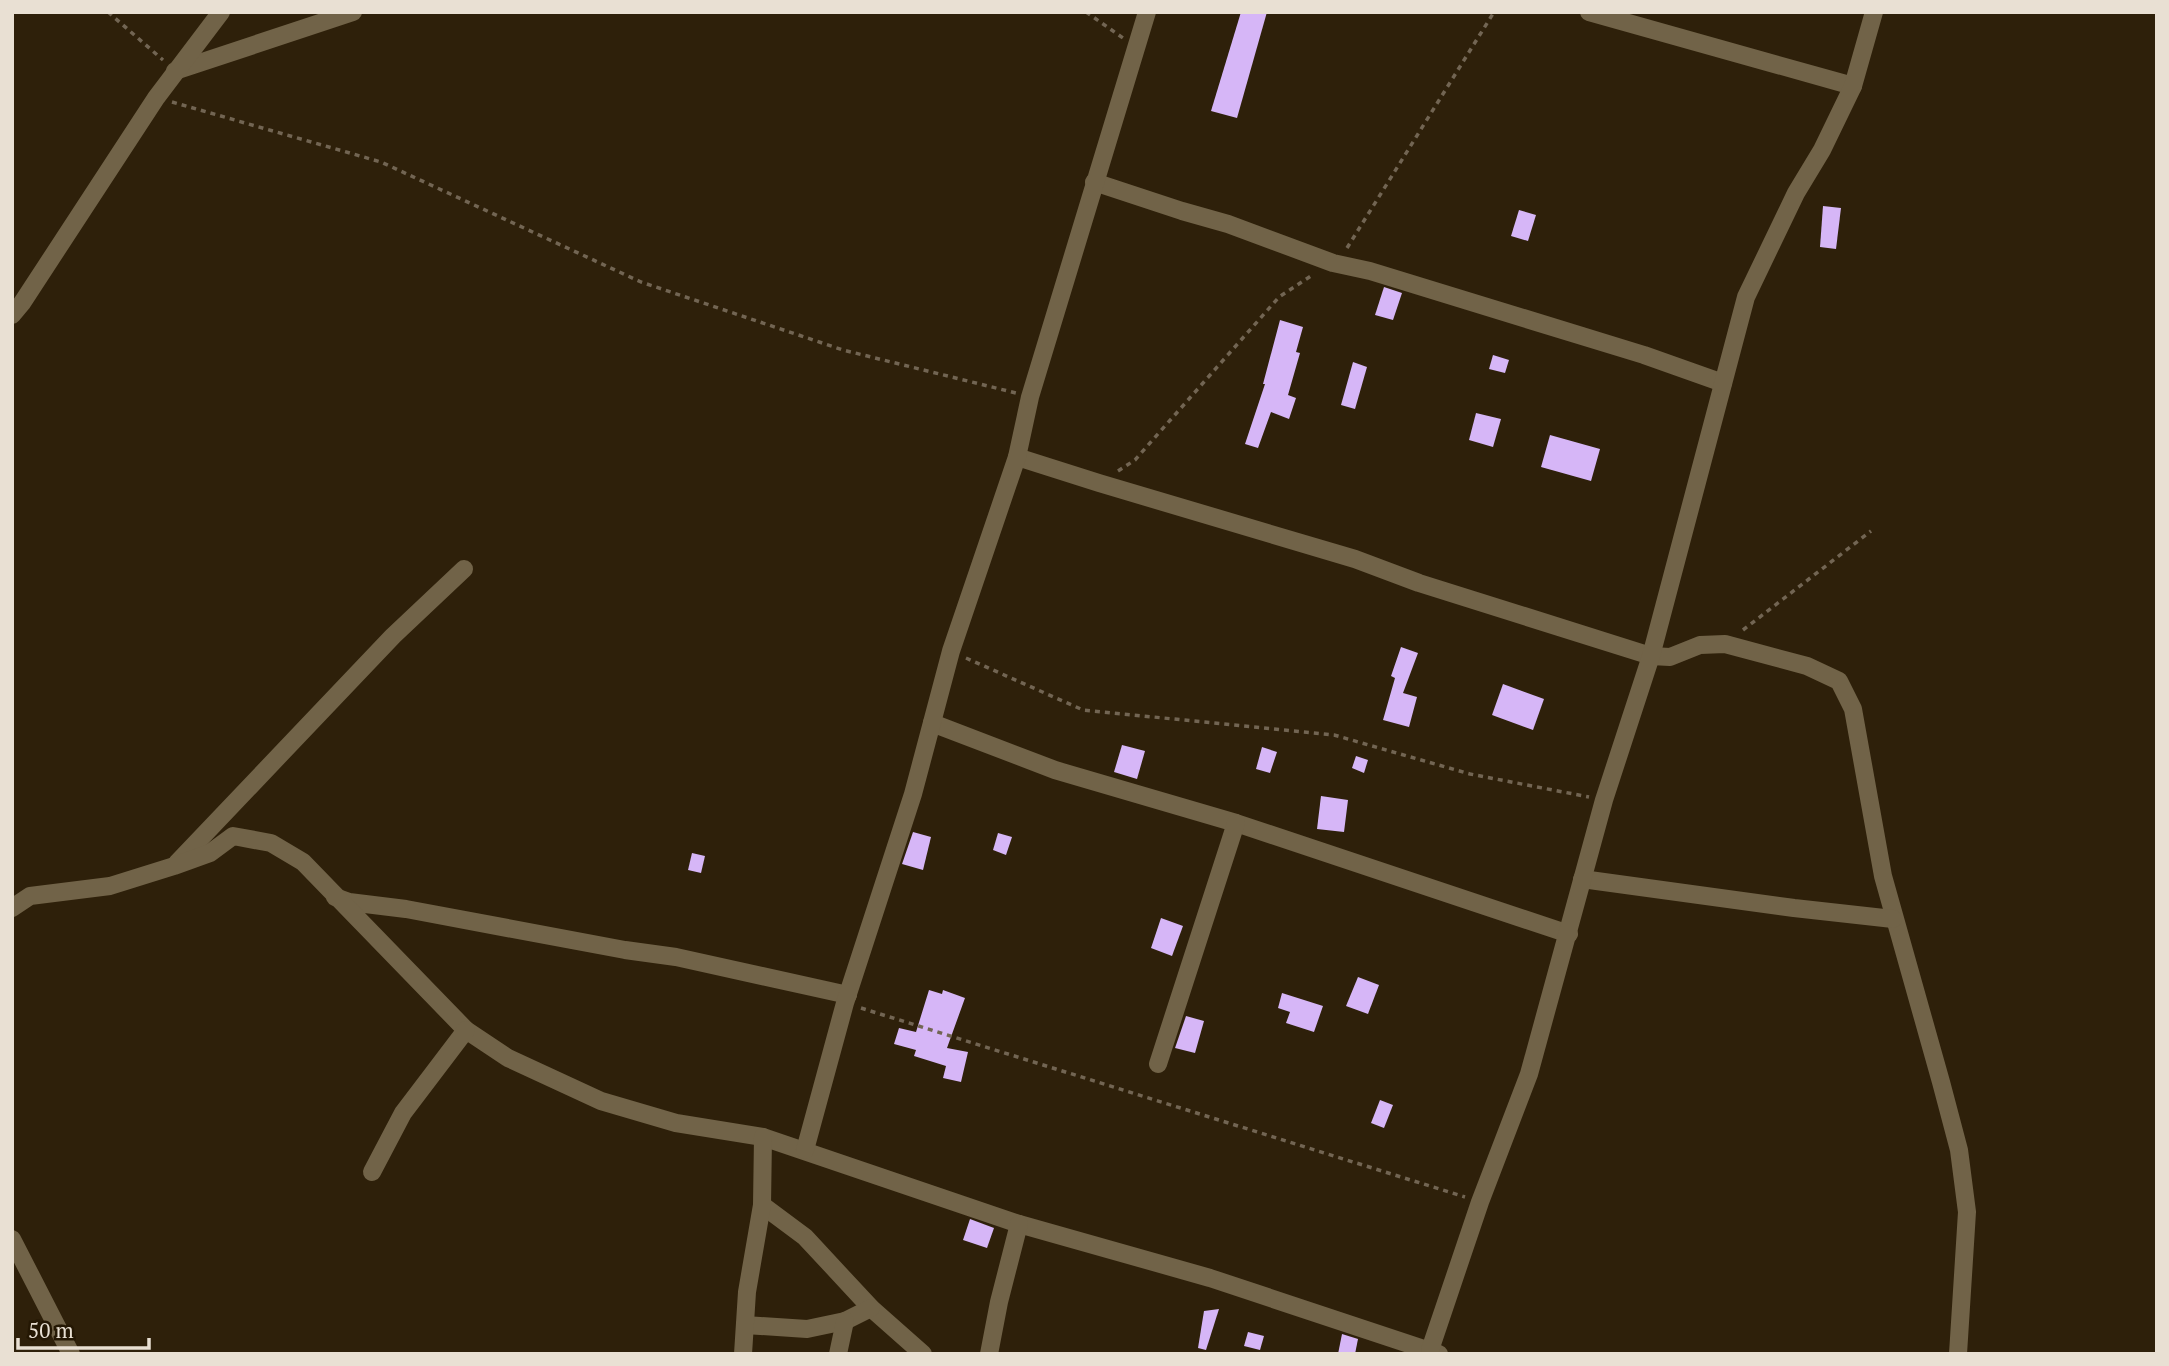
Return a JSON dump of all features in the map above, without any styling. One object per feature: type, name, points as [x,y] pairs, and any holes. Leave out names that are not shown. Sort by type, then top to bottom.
[{"type":"street","points":[[12,315],[156,98],[221,12]]},
{"type":"street","points":[[175,71],[353,12]]},
{"type":"street","points":[[805,1150],[846,999],[914,794],[951,651],[1017,457],[1030,397],[1147,12]]},
{"type":"street","points":[[1589,12],[1853,86]]},
{"type":"street","points":[[12,908],[30,897],[110,886],[174,866],[210,853],[233,836],[271,843],[303,862],[466,1030],[508,1058],[601,1101],[676,1123],[763,1138],[805,1150],[1019,1224],[1210,1278],[1409,1348],[1434,1352],[1480,1202],[1529,1074],[1604,800],[1651,656],[1746,297],[1796,193],[1822,150],[1853,86],[1874,12]]},
{"type":"street","points":[[1094,182],[1228,223],[1332,263],[1370,271],[1644,355],[1723,383]]},
{"type":"street","points":[[1017,457],[1354,559],[1419,583],[1651,656],[1670,657],[1700,645],[1725,644],[1807,666],[1839,681],[1853,709],[1893,919],[1959,1150],[1967,1212],[1958,1354]]},
{"type":"street","points":[[174,866],[393,636],[464,569]]},
{"type":"street","points":[[932,723],[1055,770],[1236,823],[1569,934]]},
{"type":"street","points":[[1158,1064],[1236,823]]},
{"type":"street","points":[[1582,878],[1893,919]]},
{"type":"street","points":[[335,897],[349,902],[406,909],[676,957],[846,999]]},
{"type":"street","points":[[372,1172],[403,1113],[466,1030]]},
{"type":"street","points":[[743,1354],[747,1292],[762,1205],[763,1138]]},
{"type":"street","points":[[762,1205],[805,1237],[871,1308],[923,1354]]},
{"type":"street","points":[[989,1354],[1019,1224]]},
{"type":"street","points":[[12,1239],[71,1354]]},
{"type":"street","points":[[745,1325],[807,1329],[845,1321],[871,1308]]},
{"type":"street","points":[[838,1354],[845,1321]]},
{"type":"path","points":[[108,12],[175,71]]},
{"type":"path","points":[[1086,12],[1136,47]]},
{"type":"path","points":[[156,98],[381,162],[654,286],[843,350],[1030,397]]},
{"type":"path","points":[[1725,644],[1871,531]]},
{"type":"path","points":[[951,651],[1083,710],[1334,735],[1470,774],[1604,800]]},
{"type":"path","points":[[846,999],[1480,1202]]},
{"type":"building","points":[[1241,12],[1267,12],[1237,118],[1211,111]]},
{"type":"building","points":[[1823,206],[1841,208],[1836,249],[1820,247]]},
{"type":"building","points":[[1519,210],[1536,215],[1528,241],[1511,236]]},
{"type":"building","points":[[1384,287],[1402,293],[1393,320],[1375,315]]},
{"type":"building","points":[[1280,320],[1303,327],[1296,352],[1300,353],[1288,395],[1296,398],[1289,419],[1271,412],[1258,448],[1245,444],[1265,384]]},
{"type":"building","points":[[1493,355],[1509,360],[1505,373],[1489,369]]},
{"type":"building","points":[[1353,362],[1367,367],[1355,409],[1341,405]]},
{"type":"building","points":[[1476,413],[1501,419],[1493,447],[1469,440]]},
{"type":"building","points":[[1550,435],[1600,449],[1591,481],[1541,467]]},
{"type":"building","points":[[1401,647],[1418,653],[1403,693],[1417,697],[1409,727],[1383,720],[1395,678],[1391,676]]},
{"type":"building","points":[[1503,684],[1544,699],[1533,730],[1492,715]]},
{"type":"building","points":[[1122,745],[1145,751],[1137,779],[1114,772]]},
{"type":"building","points":[[1262,747],[1277,752],[1270,773],[1256,769]]},
{"type":"building","points":[[1356,756],[1368,760],[1364,773],[1352,768]]},
{"type":"building","points":[[1321,796],[1348,800],[1344,832],[1317,829]]},
{"type":"building","points":[[913,832],[931,837],[923,870],[902,864]]},
{"type":"building","points":[[998,833],[1012,837],[1006,855],[993,850]]},
{"type":"building","points":[[692,853],[705,856],[701,873],[688,870]]},
{"type":"building","points":[[1161,918],[1183,926],[1172,956],[1151,948]]},
{"type":"building","points":[[1358,977],[1379,985],[1368,1014],[1346,1006]]},
{"type":"building","points":[[929,990],[942,994],[943,990],[965,998],[947,1048],[968,1052],[961,1082],[943,1078],[946,1066],[914,1056],[916,1050],[894,1044],[899,1028],[916,1032]]},
{"type":"building","points":[[1282,993],[1323,1006],[1314,1032],[1286,1023],[1290,1012],[1278,1008]]},
{"type":"building","points":[[1186,1016],[1204,1021],[1195,1053],[1175,1048]]},
{"type":"building","points":[[1380,1100],[1393,1105],[1384,1128],[1371,1123]]},
{"type":"building","points":[[970,1219],[994,1228],[987,1248],[963,1240]]},
{"type":"building","points":[[1219,1309],[1206,1350],[1198,1348],[1204,1311]]},
{"type":"building","points":[[1248,1332],[1264,1336],[1260,1350],[1244,1346]]},
{"type":"building","points":[[1342,1334],[1358,1339],[1355,1354],[1338,1354]]}]
